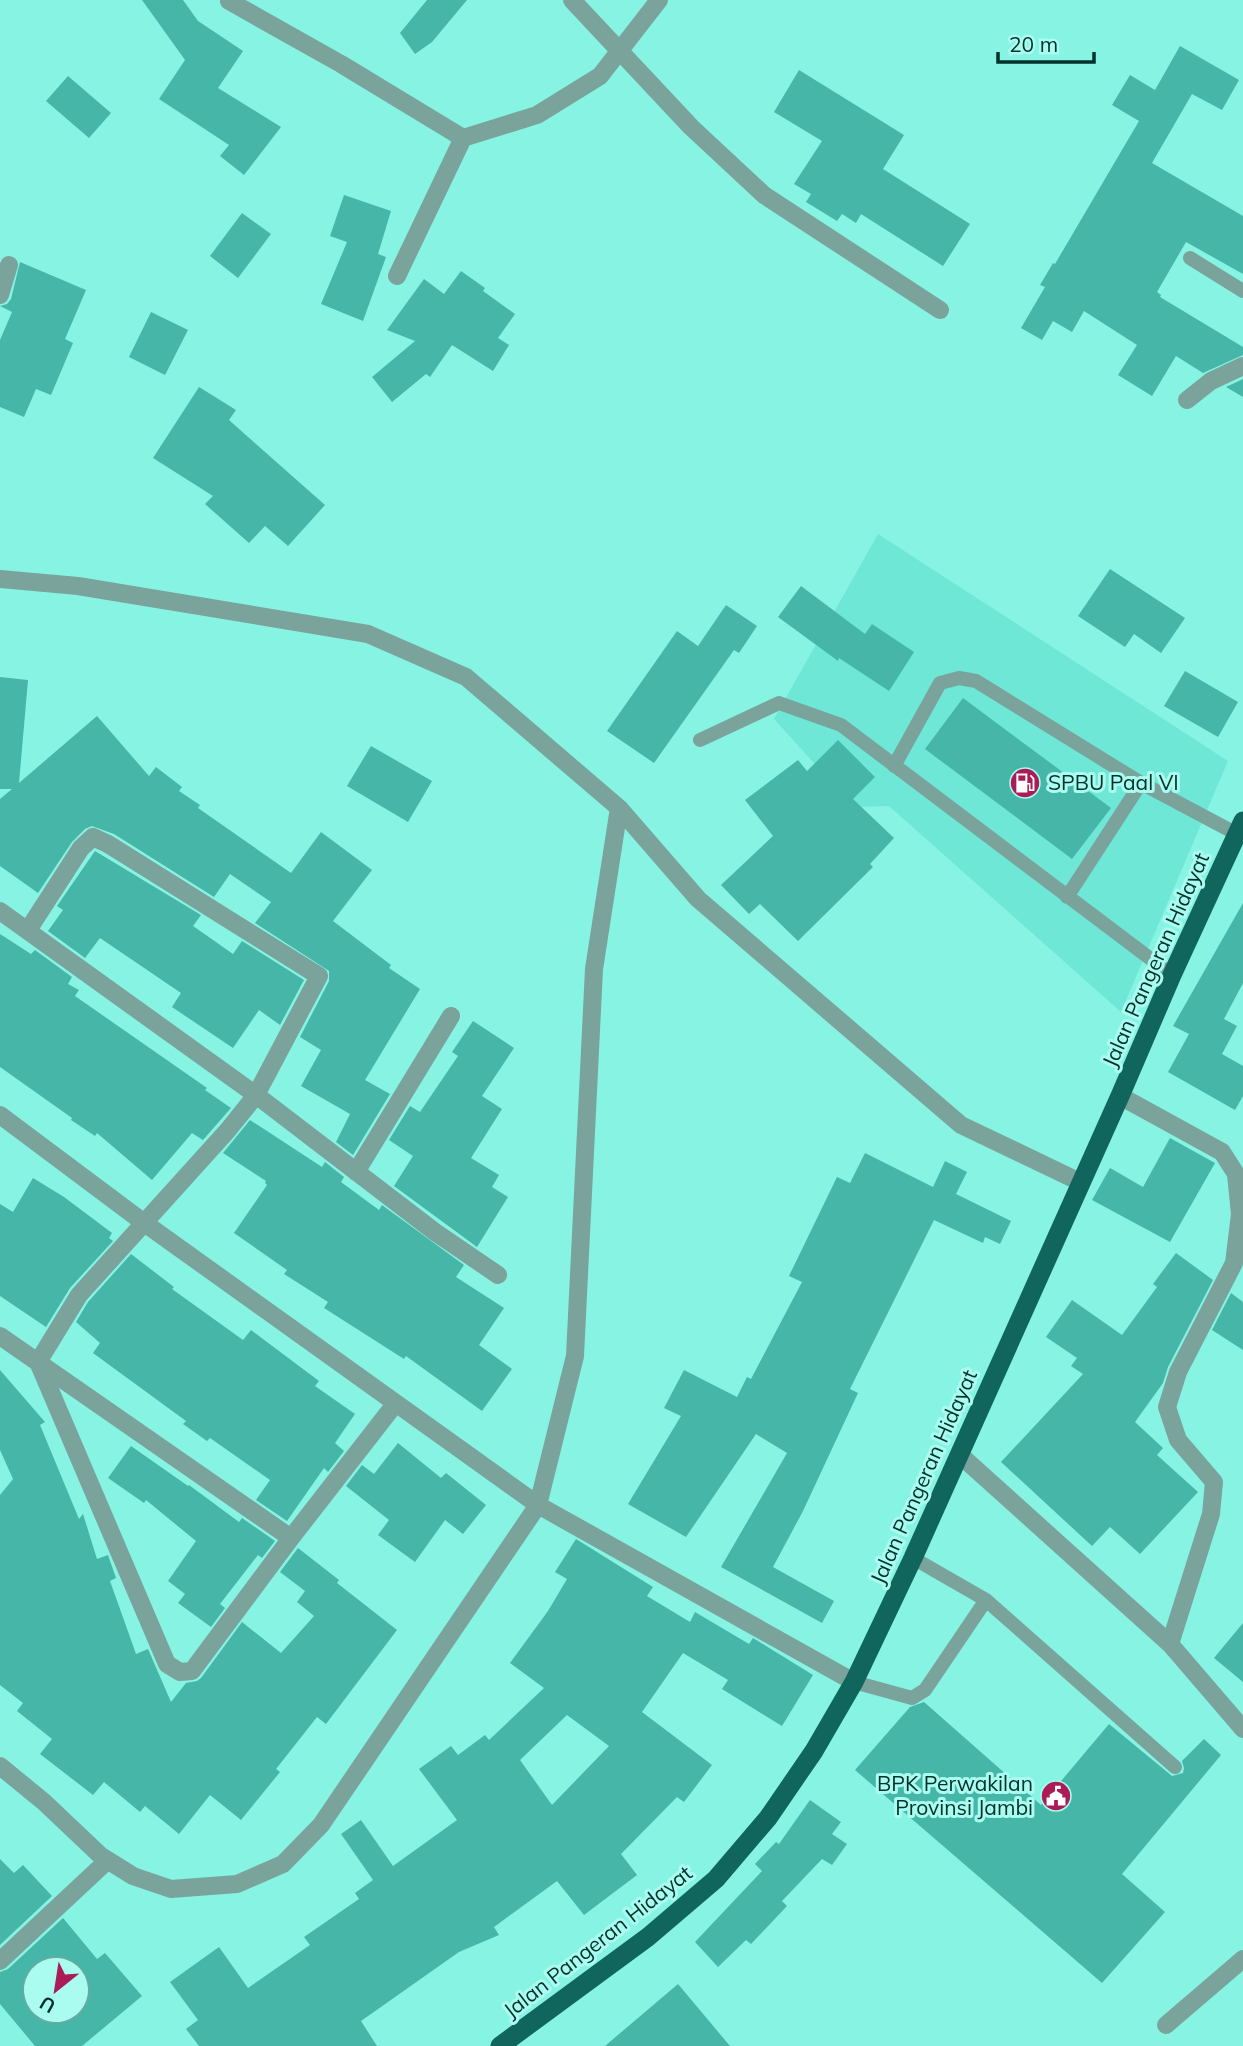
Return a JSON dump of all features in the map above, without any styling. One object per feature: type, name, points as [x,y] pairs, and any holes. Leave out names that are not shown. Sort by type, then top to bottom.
[{"type":"highway","name":"Jalan Pangeran Hidayat","points":[[500,2046],[648,1937],[716,1879],[775,1807],[814,1752],[854,1682],[913,1558],[1240,828]]},
{"type":"street","points":[[572,0],[691,127],[764,195],[940,310]]},
{"type":"street","points":[[397,276],[463,138],[537,115],[600,76],[659,0]]},
{"type":"street","points":[[229,1],[341,64],[463,138]]},
{"type":"street","points":[[0,295],[9,265]]},
{"type":"street","points":[[1187,400],[1211,380],[1243,366]]},
{"type":"street","points":[[0,579],[78,586],[368,634],[466,677],[619,808],[698,899],[961,1125],[1080,1182]]},
{"type":"street","points":[[0,1766],[44,1802],[107,1861],[134,1876],[172,1889],[237,1884],[283,1864],[321,1825],[538,1505],[575,1356],[594,969],[619,808]]},
{"type":"street","points":[[28,930],[81,848],[93,837],[319,976],[256,1095],[228,1130],[79,1295],[38,1362]]},
{"type":"street","points":[[0,911],[256,1095],[435,1232],[498,1275]]},
{"type":"street","points":[[356,1172],[451,1016]]},
{"type":"street","points":[[1121,1096],[1222,1152],[1240,1170],[1240,1214],[1234,1263],[1178,1372],[1167,1407],[1178,1440],[1214,1482],[1211,1514],[1170,1644]]},
{"type":"street","points":[[0,1115],[143,1222],[538,1505],[854,1682]]},
{"type":"street","points":[[0,1336],[291,1538]]},
{"type":"street","points":[[38,1362],[167,1664],[180,1672],[192,1671],[395,1404]]},
{"type":"street","points":[[960,1455],[1170,1644],[1243,1729]]},
{"type":"street","points":[[0,1961],[107,1861]]},
{"type":"street","points":[[1167,2025],[1243,1958]]},
{"type":"lane","points":[[1190,258],[1243,291]]},
{"type":"lane","points":[[894,766],[940,683],[960,678],[976,681],[1141,783],[1240,828]]},
{"type":"lane","points":[[699,740],[779,703],[841,725],[1172,975]]},
{"type":"lane","points":[[1067,897],[1141,783]]},
{"type":"lane","points":[[913,1558],[986,1600],[1175,1767]]},
{"type":"lane","points":[[854,1682],[912,1698],[925,1690],[986,1600]]},
{"type":"shaded area","name":"SPBU Paal VI","points":[[878,534],[1228,761],[1121,1012],[889,806],[854,807],[774,719]]},
{"type":"building","points":[[142,0],[183,0],[198,21],[243,51],[218,88],[281,127],[244,175],[220,156],[229,145],[159,99],[185,60]]},
{"type":"building","points":[[427,0],[467,0],[432,42],[415,54],[400,33]]},
{"type":"building","points":[[1180,46],[1239,80],[1222,110],[1192,94],[1152,163],[1243,216],[1243,274],[1186,242],[1157,292],[1160,297],[1243,347],[1243,355],[1203,373],[1176,356],[1152,396],[1118,375],[1137,345],[1084,311],[1072,332],[1053,321],[1042,340],[1021,328],[1045,287],[1040,285],[1139,121],[1112,105],[1130,75],[1155,90]]},
{"type":"building","points":[[799,70],[904,135],[883,169],[970,224],[943,266],[861,214],[856,223],[842,214],[837,221],[806,202],[811,194],[794,184],[822,141],[774,112]]},
{"type":"building","points":[[68,76],[111,113],[89,138],[46,101]]},
{"type":"building","points":[[344,195],[391,211],[378,254],[386,257],[363,321],[321,304],[347,242],[330,236]]},
{"type":"building","points":[[242,213],[271,234],[238,278],[210,256]]},
{"type":"building","points":[[20,262],[86,290],[65,339],[73,343],[51,395],[36,389],[24,417],[0,407],[0,340],[12,312],[0,306],[11,299]]},
{"type":"building","points":[[461,271],[515,314],[498,338],[509,345],[493,371],[452,345],[430,377],[426,374],[392,402],[372,377],[415,341],[387,330],[424,279],[444,294]]},
{"type":"building","points":[[151,312],[188,330],[165,375],[129,357]]},
{"type":"building","points":[[1243,379],[1243,397],[1226,387]]},
{"type":"building","points":[[199,387],[236,410],[229,420],[325,505],[288,546],[265,526],[249,543],[205,504],[213,496],[153,458]]},
{"type":"building","points":[[1110,569],[1185,618],[1161,653],[1134,634],[1125,647],[1078,616]]},
{"type":"building","points":[[801,586],[865,634],[872,624],[914,652],[889,691],[839,658],[838,661],[778,617]]},
{"type":"building","points":[[726,605],[757,626],[739,653],[734,650],[654,763],[607,731],[677,631],[698,646]]},
{"type":"building","points":[[1185,671],[1238,702],[1218,737],[1164,706]]},
{"type":"building","points":[[0,677],[28,680],[19,783],[97,716],[149,776],[156,767],[182,787],[179,791],[200,805],[198,808],[291,873],[321,832],[372,870],[333,921],[391,965],[389,968],[420,989],[365,1080],[390,1094],[353,1155],[336,1142],[350,1114],[301,1086],[321,1050],[300,1037],[329,981],[329,971],[255,923],[271,902],[230,874],[214,897],[114,834],[92,826],[72,842],[38,893],[0,866],[0,799],[12,789],[0,789]]},
{"type":"building","points":[[963,698],[1111,808],[1072,859],[925,749]]},
{"type":"building","points":[[838,740],[875,777],[853,799],[894,838],[870,864],[873,867],[798,941],[760,904],[749,914],[721,885],[773,836],[745,800],[798,760],[807,771]]},
{"type":"building","points":[[371,746],[432,781],[408,822],[347,786]]},
{"type":"building","points":[[95,851],[201,915],[193,926],[233,954],[242,941],[304,980],[280,1025],[259,1010],[233,1048],[172,1007],[181,993],[100,938],[85,958],[48,931],[63,910],[57,906]]},
{"type":"building","points":[[1243,903],[1243,983],[1224,1019],[1237,1026],[1222,1054],[1243,1066],[1243,1096],[1235,1110],[1168,1072],[1189,1034],[1173,1026]]},
{"type":"building","points":[[0,934],[31,954],[35,950],[72,977],[68,984],[79,990],[75,996],[207,1088],[205,1090],[231,1108],[203,1140],[192,1133],[152,1180],[97,1133],[95,1136],[71,1120],[72,1118],[0,1067]]},
{"type":"building","points":[[473,1021],[514,1048],[482,1096],[502,1109],[471,1158],[499,1175],[492,1187],[508,1197],[477,1247],[394,1186],[413,1156],[389,1140],[410,1106],[420,1112],[458,1056],[452,1052]]},
{"type":"building","points":[[250,1120],[322,1167],[325,1162],[344,1177],[341,1182],[379,1210],[382,1205],[464,1265],[456,1277],[504,1308],[479,1345],[512,1369],[482,1411],[406,1356],[404,1359],[324,1308],[328,1302],[284,1274],[287,1270],[234,1233],[267,1185],[266,1181],[223,1153]]},
{"type":"building","points":[[1170,1138],[1215,1163],[1170,1242],[1092,1200],[1110,1168],[1143,1187]]},
{"type":"building","points":[[865,1153],[933,1187],[945,1161],[967,1172],[956,1194],[1011,1221],[1000,1244],[985,1237],[983,1243],[934,1220],[850,1389],[858,1393],[803,1511],[773,1567],[834,1601],[822,1623],[721,1567],[787,1453],[756,1434],[686,1537],[628,1504],[681,1416],[664,1408],[684,1370],[737,1397],[747,1377],[751,1379],[802,1282],[789,1276],[837,1177],[850,1183]]},
{"type":"building","points":[[33,1178],[64,1197],[112,1233],[109,1238],[113,1241],[70,1288],[46,1327],[0,1296],[0,1204],[13,1212]]},
{"type":"building","points":[[1176,1253],[1213,1280],[1168,1367],[1163,1383],[1135,1422],[1163,1448],[1157,1455],[1198,1492],[1140,1554],[1110,1527],[1092,1546],[1001,1462],[1083,1374],[1071,1366],[1077,1358],[1046,1337],[1072,1300],[1122,1335],[1157,1287],[1153,1284]]},
{"type":"building","points":[[131,1254],[174,1287],[172,1289],[243,1340],[251,1330],[319,1381],[315,1386],[355,1414],[335,1443],[344,1451],[328,1472],[324,1468],[287,1521],[256,1500],[270,1480],[210,1438],[207,1441],[183,1424],[186,1421],[93,1353],[100,1343],[76,1322],[88,1302]]},
{"type":"building","points":[[1231,1293],[1243,1302],[1243,1350],[1212,1330]]},
{"type":"building","points":[[0,1370],[45,1422],[40,1425],[79,1519],[83,1514],[97,1559],[108,1555],[116,1578],[110,1581],[136,1654],[148,1649],[171,1702],[186,1683],[201,1678],[242,1622],[281,1653],[314,1616],[297,1602],[305,1591],[280,1572],[298,1548],[397,1630],[326,1724],[317,1717],[276,1769],[280,1772],[241,1820],[210,1795],[179,1834],[145,1806],[140,1812],[104,1782],[93,1795],[40,1754],[52,1739],[17,1711],[23,1703],[0,1685],[0,1495],[13,1479],[0,1450]]},
{"type":"building","points":[[398,1443],[441,1478],[446,1473],[486,1505],[463,1534],[445,1520],[415,1562],[378,1535],[389,1520],[346,1486],[362,1465],[374,1474]]},
{"type":"building","points":[[131,1446],[239,1522],[242,1518],[275,1541],[262,1558],[258,1555],[220,1604],[225,1608],[211,1627],[178,1603],[185,1594],[168,1581],[196,1541],[146,1500],[144,1503],[108,1478]]},
{"type":"building","points":[[576,1539],[653,1587],[647,1596],[690,1622],[695,1612],[749,1644],[753,1638],[813,1675],[782,1726],[722,1689],[728,1680],[683,1653],[642,1712],[712,1765],[684,1802],[677,1797],[621,1854],[637,1875],[584,1915],[557,1881],[494,1927],[499,1935],[459,1952],[361,2021],[377,2046],[199,2046],[186,2029],[198,2020],[170,1982],[219,1947],[248,1988],[310,1945],[304,1937],[359,1899],[355,1893],[373,1880],[341,1834],[361,1820],[393,1866],[457,1820],[419,1769],[451,1746],[458,1755],[485,1735],[489,1740],[544,1688],[510,1663],[548,1611],[567,1579],[555,1572]],"holes":[[[567,1715],[609,1746],[552,1805],[520,1760]]]},
{"type":"building","points":[[1243,1623],[1243,1682],[1214,1658]]},
{"type":"building","points":[[924,1702],[1041,1805],[1109,1724],[1172,1776],[1183,1773],[1182,1761],[1204,1739],[1221,1755],[1122,1874],[1165,1912],[1102,1983],[855,1770],[910,1707]]},
{"type":"building","points":[[810,1800],[841,1822],[832,1834],[847,1844],[832,1865],[822,1859],[782,1901],[787,1906],[751,1944],[746,1940],[718,1967],[695,1942],[762,1871],[755,1864],[776,1842],[779,1844]]},
{"type":"building","points":[[0,1859],[14,1873],[23,1865],[52,1896],[0,1945]]},
{"type":"building","points":[[63,1918],[97,1959],[105,1953],[142,1996],[82,2046],[35,2046],[0,2004],[0,1972],[8,1969],[21,1957],[21,2025],[91,2025],[91,1955],[23,1955]]},
{"type":"building","points":[[678,1984],[730,2046],[605,2046]]},
{"type":"place","name":"SPBU Paal VI","points":[[1025,783]]},
{"type":"place","name":"BPK Perwakilan Provinsi Jambi","points":[[1056,1796]]}]
